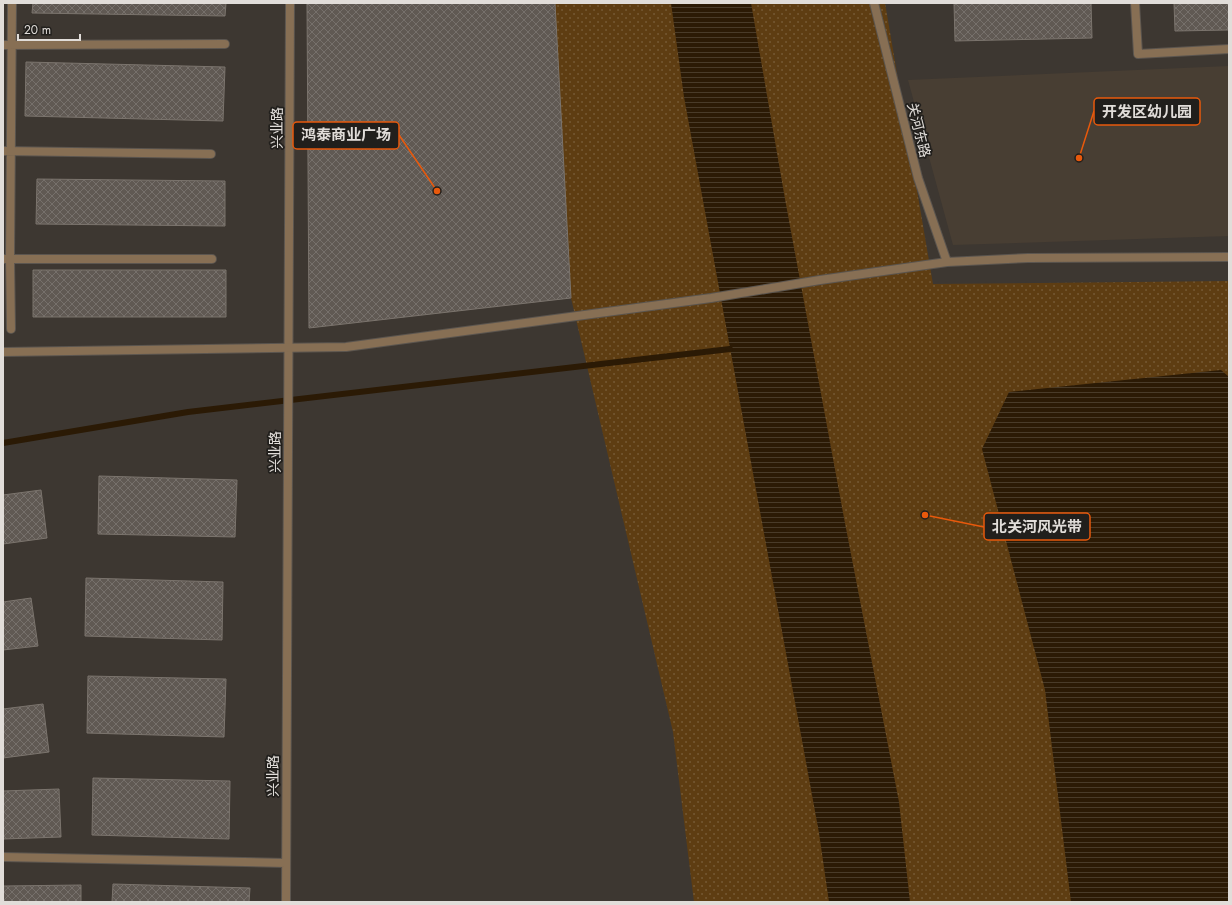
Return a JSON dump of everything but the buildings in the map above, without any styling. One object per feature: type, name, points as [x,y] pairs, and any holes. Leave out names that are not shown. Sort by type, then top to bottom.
[{"type":"street","points":[[11,329],[7,259],[7,45],[12,3]]},
{"type":"street","name":"兴业路","points":[[286,902],[290,3]]},
{"type":"street","name":"关河东路","points":[[874,3],[918,178],[947,262]]},
{"type":"street","points":[[1135,3],[1138,54],[1229,50]]},
{"type":"street","points":[[7,45],[225,44]]},
{"type":"street","points":[[7,151],[211,154]]},
{"type":"street","points":[[3,352],[346,347],[711,298],[820,280],[947,262],[1028,258],[1229,257]]},
{"type":"street","points":[[7,259],[212,259]]},
{"type":"street","points":[[3,858],[286,863]]},
{"type":"shaded area","points":[[555,3],[885,3],[933,284],[1229,281],[1229,902],[694,902],[673,732],[571,298]]},
{"type":"shaded area","points":[[671,3],[751,3],[785,199],[844,518],[899,802],[910,902],[829,902],[819,833],[684,97]]},
{"type":"shaded area","points":[[1229,66],[1229,236],[953,245],[908,80]]},
{"type":"shaded area","points":[[1221,370],[1229,377],[1229,902],[1071,902],[1045,690],[982,449],[1009,392]]},
{"type":"waterway","points":[[3,443],[188,412],[730,349]]},
{"type":"place","name":"开发区幼儿园","points":[[1079,158]]},
{"type":"place","name":"鸿泰商业广场","points":[[437,191]]},
{"type":"place","name":"北关河风光带","points":[[925,515]]}]
